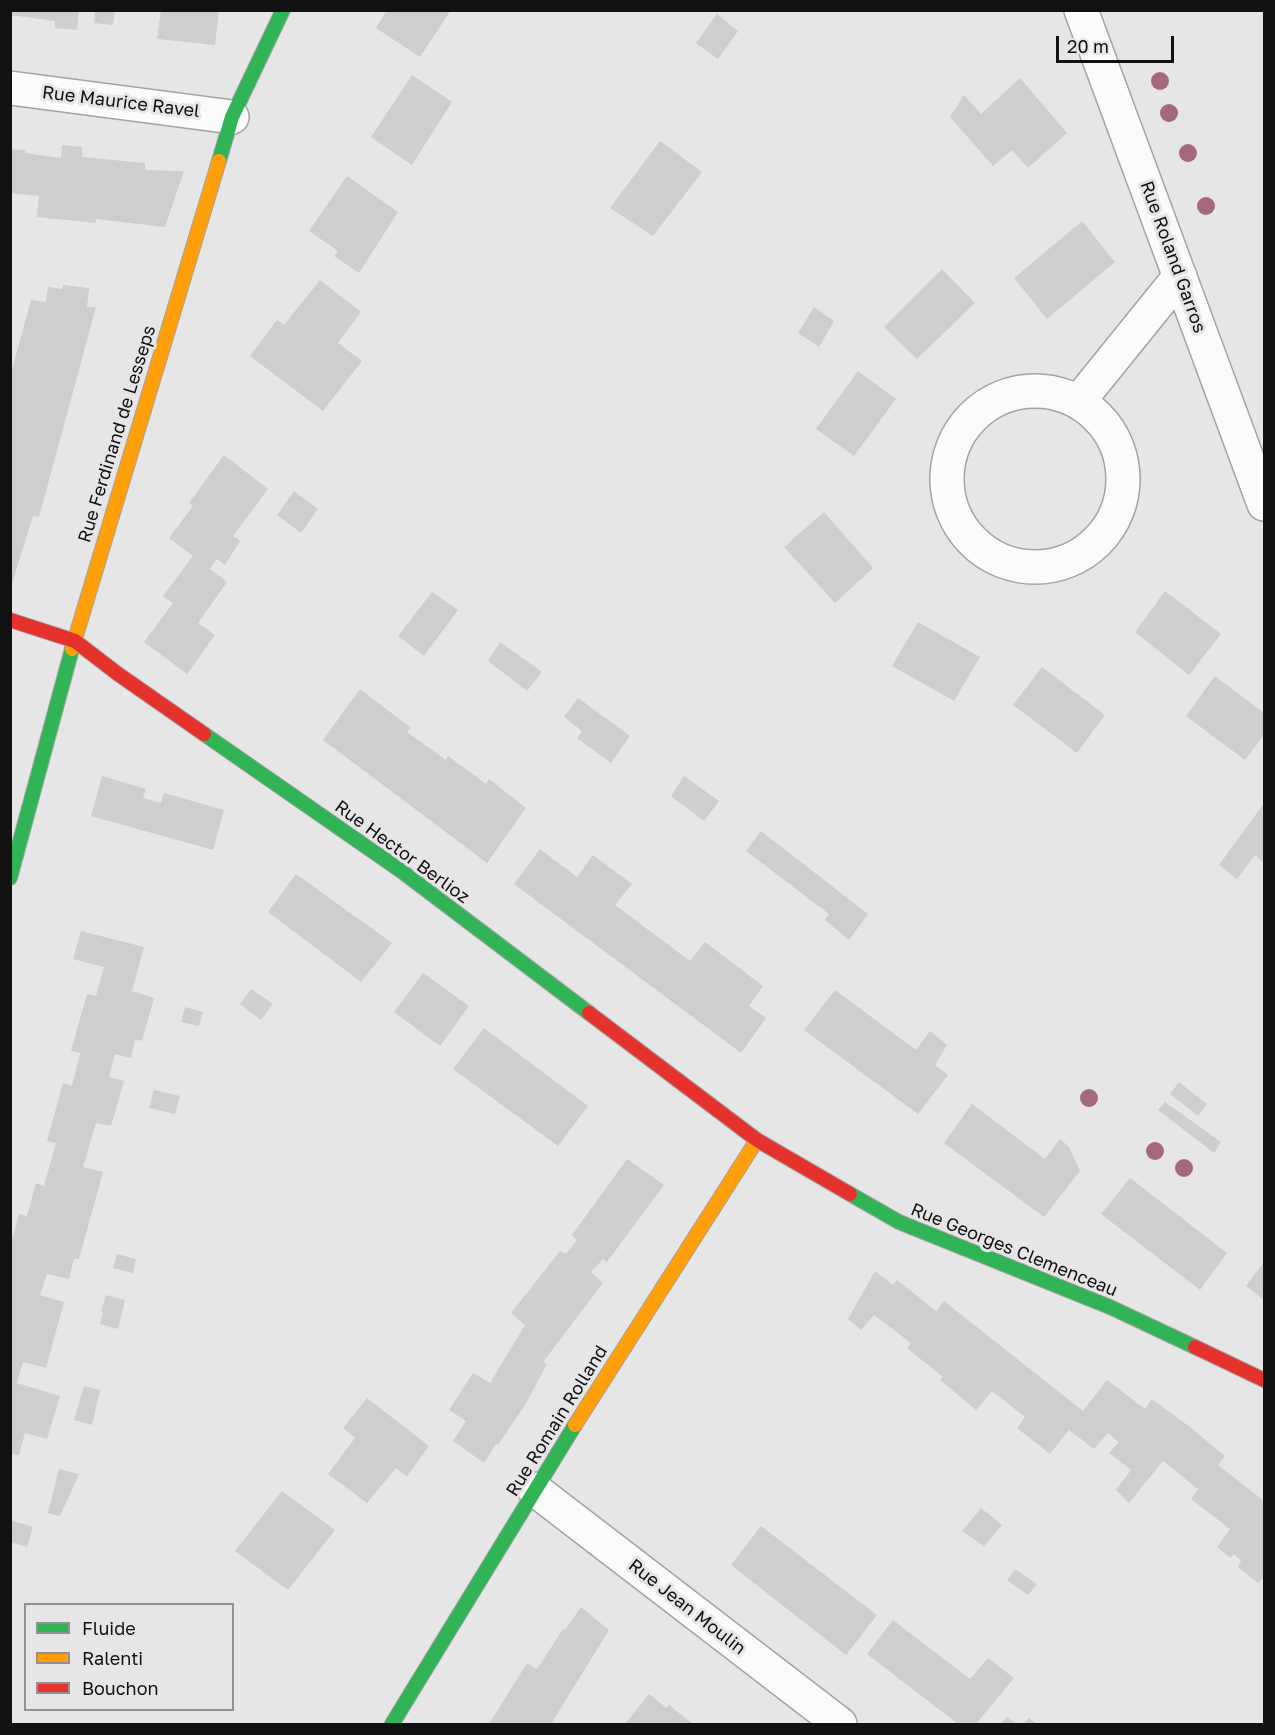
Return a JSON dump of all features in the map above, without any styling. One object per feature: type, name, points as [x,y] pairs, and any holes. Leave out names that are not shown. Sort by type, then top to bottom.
[{"type":"street","name":"Rue Ferdinand de Lesseps","points":[[10,878],[58,693],[232,117],[283,10]]},
{"type":"street","name":"Rue Roland Garros","points":[[1081,10],[1180,276],[1255,450],[1264,504]]},
{"type":"street","name":"Rue Maurice Ravel","points":[[10,88],[232,117]]},
{"type":"street","points":[[1079,401],[1180,276]]},
{"type":"street","points":[[1024,391],[1049,391],[1079,401],[1102,420],[1118,447],[1124,472],[1121,503],[1109,529],[1094,546],[1070,562],[1042,568],[1008,564],[981,550],[961,529],[948,501],[946,466],[958,434],[975,413],[998,398],[1024,391]]},
{"type":"street","name":"Rue Hector Berlioz","points":[[10,620],[75,641],[128,681],[404,873],[757,1140]]},
{"type":"street","name":"Rue Georges Clemenceau","points":[[757,1140],[899,1222],[1110,1308],[1264,1380]]},
{"type":"street","name":"Rue Romain Rolland","points":[[392,1725],[534,1490],[757,1140]]},
{"type":"street","name":"Rue Jean Moulin","points":[[534,1490],[840,1725]]},
{"type":"building","points":[[10,10],[79,10],[77,30],[55,28],[55,21],[10,15]]},
{"type":"building","points":[[95,10],[115,10],[113,25],[94,23]]},
{"type":"building","points":[[161,10],[219,10],[215,45],[157,39]]},
{"type":"building","points":[[387,10],[451,10],[420,57],[376,28]]},
{"type":"building","points":[[717,14],[738,31],[718,59],[696,43]]},
{"type":"building","points":[[412,75],[452,102],[412,165],[371,137]]},
{"type":"building","points":[[1020,78],[1067,133],[1028,168],[1012,150],[993,166],[950,117],[964,95],[981,114]]},
{"type":"building","points":[[660,141],[702,172],[653,236],[610,208]]},
{"type":"building","points":[[62,145],[82,147],[82,157],[145,163],[145,170],[184,171],[165,227],[96,219],[96,223],[37,217],[39,196],[10,193],[10,149],[61,158]]},
{"type":"building","points":[[347,176],[398,212],[359,273],[334,256],[338,251],[309,231]]},
{"type":"building","points":[[1082,221],[1115,262],[1047,319],[1014,278]]},
{"type":"building","points":[[942,269],[975,303],[917,359],[884,327]]},
{"type":"building","points":[[320,280],[361,312],[338,343],[362,361],[323,411],[250,356],[277,320],[284,325]]},
{"type":"building","points":[[63,285],[89,288],[87,307],[96,307],[39,517],[33,516],[10,590],[10,377],[31,300],[46,302],[48,287],[62,289]]},
{"type":"building","points":[[814,307],[834,321],[819,347],[798,333]]},
{"type":"building","points":[[858,371],[896,399],[854,456],[816,429]]},
{"type":"building","points":[[224,455],[268,489],[233,536],[240,541],[225,565],[217,559],[210,569],[227,582],[198,623],[215,635],[187,674],[144,642],[173,603],[163,596],[193,556],[169,538],[193,506],[189,503]]},
{"type":"building","points":[[294,491],[318,509],[301,533],[277,515]]},
{"type":"building","points":[[824,512],[873,568],[835,603],[784,547]]},
{"type":"building","points":[[1165,591],[1221,634],[1189,675],[1135,632]]},
{"type":"building","points":[[432,592],[458,610],[424,656],[398,636]]},
{"type":"building","points":[[918,622],[980,657],[954,701],[892,666]]},
{"type":"building","points":[[500,642],[542,672],[527,691],[488,661]]},
{"type":"building","points":[[1042,667],[1105,715],[1077,753],[1013,705]]},
{"type":"building","points":[[1215,676],[1264,713],[1264,735],[1245,760],[1186,716]]},
{"type":"building","points":[[360,689],[411,728],[407,732],[446,760],[448,756],[486,784],[489,779],[526,808],[487,863],[323,740]]},
{"type":"building","points":[[578,698],[630,736],[611,763],[577,738],[582,731],[564,717]]},
{"type":"building","points":[[102,776],[146,789],[143,798],[161,803],[164,793],[224,810],[213,850],[91,816]]},
{"type":"building","points":[[684,776],[719,801],[704,821],[671,796]]},
{"type":"building","points":[[1264,803],[1264,863],[1255,855],[1237,879],[1219,865]]},
{"type":"building","points":[[761,831],[868,914],[849,940],[825,920],[829,914],[746,851]]},
{"type":"building","points":[[540,849],[577,877],[593,855],[632,884],[615,905],[690,961],[705,942],[763,986],[749,1006],[766,1018],[741,1053],[514,884]]},
{"type":"building","points":[[296,874],[392,943],[361,982],[268,912]]},
{"type":"building","points":[[81,931],[144,947],[132,991],[154,998],[142,1041],[135,1039],[131,1058],[115,1054],[109,1077],[124,1081],[111,1126],[96,1123],[83,1167],[103,1172],[79,1259],[74,1259],[69,1279],[47,1274],[40,1295],[64,1302],[46,1368],[23,1362],[17,1383],[60,1396],[47,1439],[25,1433],[19,1455],[10,1453],[10,1247],[19,1214],[27,1216],[36,1183],[44,1186],[56,1143],[47,1141],[63,1083],[72,1086],[80,1053],[71,1051],[87,994],[96,996],[104,967],[73,959]]},
{"type":"building","points":[[423,973],[469,1006],[440,1046],[394,1012]]},
{"type":"building","points":[[251,989],[273,1004],[261,1020],[240,1004]]},
{"type":"building","points":[[835,990],[916,1050],[930,1031],[947,1045],[935,1065],[948,1075],[918,1114],[804,1030]]},
{"type":"building","points":[[185,1007],[203,1012],[199,1026],[181,1022]]},
{"type":"building","points":[[484,1028],[588,1106],[558,1146],[453,1069]]},
{"type":"building","points":[[1179,1082],[1207,1104],[1198,1116],[1170,1094]]},
{"type":"building","points":[[154,1090],[180,1096],[175,1114],[149,1108]]},
{"type":"building","points":[[1165,1102],[1221,1142],[1214,1153],[1158,1110]]},
{"type":"building","points":[[972,1104],[1045,1159],[1060,1139],[1069,1147],[1080,1171],[1044,1217],[944,1143]]},
{"type":"building","points":[[627,1159],[664,1185],[607,1262],[603,1259],[591,1272],[603,1283],[543,1362],[547,1364],[525,1405],[484,1463],[453,1441],[466,1421],[449,1410],[473,1373],[490,1383],[525,1325],[511,1313],[560,1251],[566,1254],[577,1240],[572,1235]]},
{"type":"building","points":[[1130,1178],[1227,1253],[1200,1290],[1101,1214]]},
{"type":"building","points":[[117,1254],[136,1259],[133,1273],[113,1268]]},
{"type":"building","points":[[1264,1262],[1264,1300],[1246,1286]]},
{"type":"building","points":[[875,1271],[893,1285],[897,1280],[936,1311],[944,1301],[1083,1411],[1107,1380],[1145,1409],[1152,1399],[1190,1427],[1225,1456],[1218,1465],[1264,1501],[1264,1577],[1258,1583],[1238,1567],[1241,1561],[1234,1554],[1230,1558],[1217,1547],[1230,1529],[1191,1499],[1198,1489],[1163,1461],[1129,1503],[1116,1490],[1131,1470],[1109,1453],[1119,1442],[1108,1433],[1094,1449],[1069,1430],[1050,1454],[1017,1428],[1025,1417],[992,1391],[976,1410],[940,1380],[943,1377],[907,1348],[911,1343],[874,1315],[861,1330],[848,1319]]},
{"type":"building","points":[[106,1295],[125,1300],[118,1329],[100,1324]]},
{"type":"building","points":[[84,1386],[100,1390],[92,1425],[74,1420]]},
{"type":"building","points":[[367,1398],[429,1446],[407,1476],[396,1468],[367,1503],[328,1474],[355,1438],[343,1428]]},
{"type":"building","points":[[59,1469],[79,1474],[60,1516],[48,1513]]},
{"type":"building","points":[[282,1491],[335,1530],[288,1590],[235,1551]]},
{"type":"building","points":[[981,1508],[1002,1525],[984,1546],[962,1531]]},
{"type":"building","points":[[10,1520],[33,1527],[27,1547],[10,1542]]},
{"type":"building","points":[[761,1526],[877,1615],[846,1655],[731,1565]]},
{"type":"building","points":[[1015,1569],[1037,1584],[1028,1595],[1007,1580]]},
{"type":"building","points":[[581,1607],[609,1630],[551,1724],[489,1724],[527,1663],[537,1669],[563,1629],[565,1630]]},
{"type":"building","points":[[893,1620],[970,1679],[988,1658],[1014,1678],[976,1724],[958,1724],[867,1654]]},
{"type":"building","points":[[649,1694],[666,1708],[669,1705],[693,1724],[625,1724]]},
{"type":"building","points":[[1007,1717],[1016,1724],[1001,1724]]},
{"type":"building","points":[[1029,1718],[1037,1724],[1023,1724]]},
{"type":"traffic: fast","points":[[219,161],[232,117],[283,10]]},
{"type":"traffic: fast","points":[[10,878],[72,649]]},
{"type":"traffic: fast","points":[[204,734],[404,873],[589,1013]]},
{"type":"traffic: fast","points":[[850,1194],[899,1222],[1110,1307],[1195,1347]]},
{"type":"traffic: fast","points":[[392,1724],[575,1425]]},
{"type":"traffic: slow","points":[[72,649],[219,161]]},
{"type":"traffic: slow","points":[[575,1425],[757,1140]]},
{"type":"traffic: jam","points":[[10,620],[75,641],[204,734]]},
{"type":"traffic: jam","points":[[589,1013],[757,1140],[850,1194]]},
{"type":"traffic: jam","points":[[1195,1347],[1264,1380]]}]
